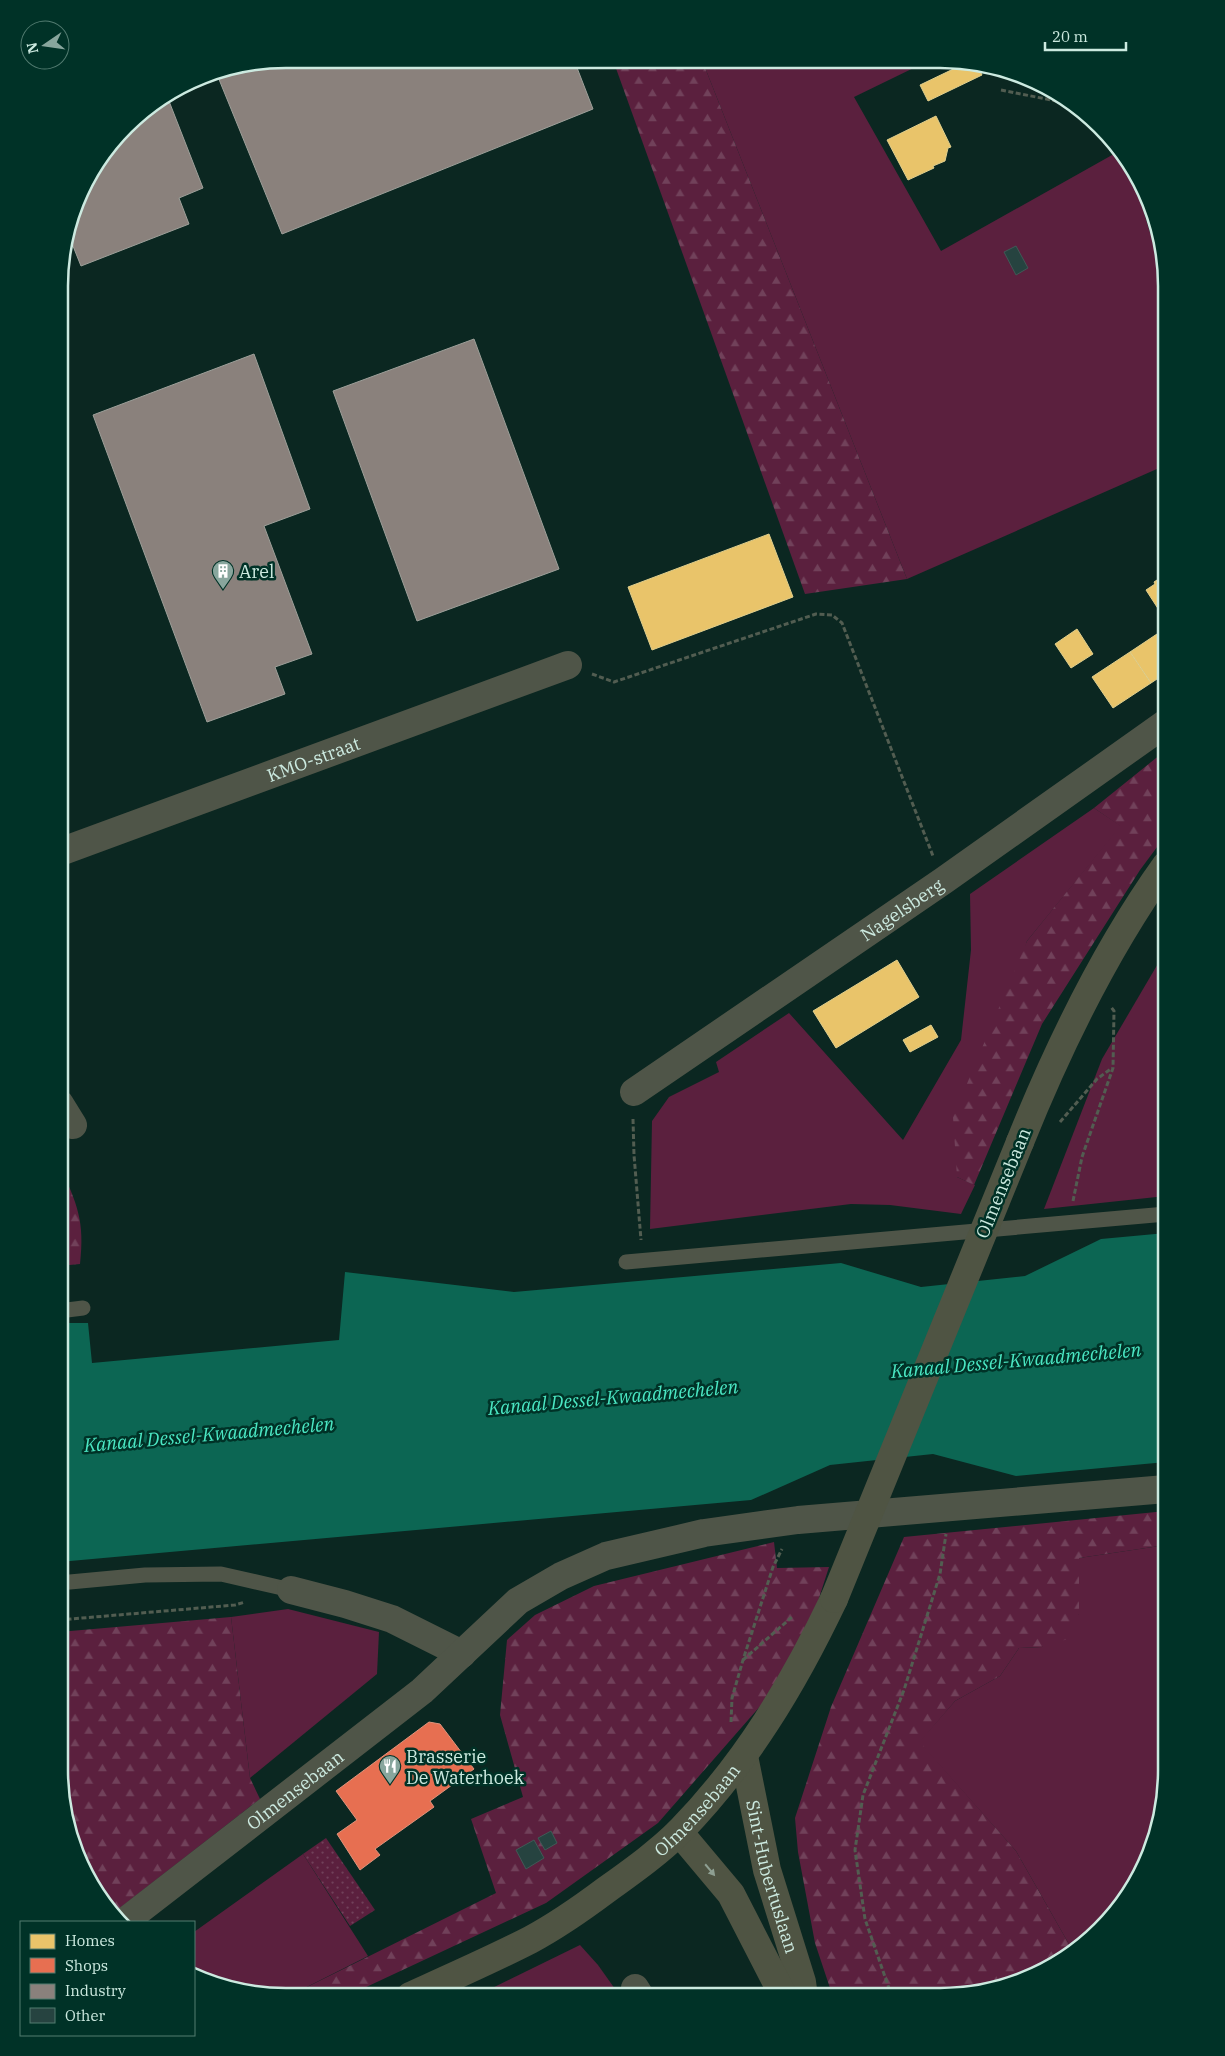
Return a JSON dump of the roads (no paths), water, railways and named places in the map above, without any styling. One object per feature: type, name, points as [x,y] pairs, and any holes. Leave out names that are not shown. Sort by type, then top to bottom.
[{"type":"street","name":"KMO-straat","points":[[68,849],[568,665]]},
{"type":"street","name":"Nagelsberg","points":[[634,1092],[943,881],[1158,729]]},
{"type":"street","name":"Olmensebaan","points":[[427,1988],[531,1939],[583,1907],[627,1875],[679,1832],[744,1756],[766,1726],[809,1652],[834,1599],[1044,1083],[1106,958],[1158,877]]},
{"type":"street","name":"Olmensebaan","points":[[127,1920],[422,1691],[518,1602],[561,1576],[606,1556],[713,1531],[798,1520],[1158,1491]]},
{"type":"street","points":[[292,1590],[345,1604],[392,1620],[462,1654]]},
{"type":"street","name":"Sint-Hubertuslaan","points":[[744,1756],[767,1870],[803,1988]]},
{"type":"street","name":"Sint-Hubertuslaan","points":[[679,1832],[731,1894],[779,1988]]},
{"type":"lane","points":[[626,1262],[1158,1215]]},
{"type":"lane","points":[[68,1310],[83,1308]]},
{"type":"lane","points":[[68,1582],[145,1575],[221,1574],[292,1590]]},
{"type":"water","name":"Kanaal Dessel-Kwaadmechelen","points":[[1158,1234],[1158,1463],[1016,1476],[933,1454],[830,1465],[751,1500],[68,1561],[68,1323],[88,1323],[92,1363],[339,1340],[345,1272],[514,1292],[841,1263],[921,1287],[1025,1276],[1101,1239]]},
{"type":"place","name":"Arel","points":[[223,590]]},
{"type":"place","name":"Brasserie De Waterhoek","points":[[390,1785]]}]
